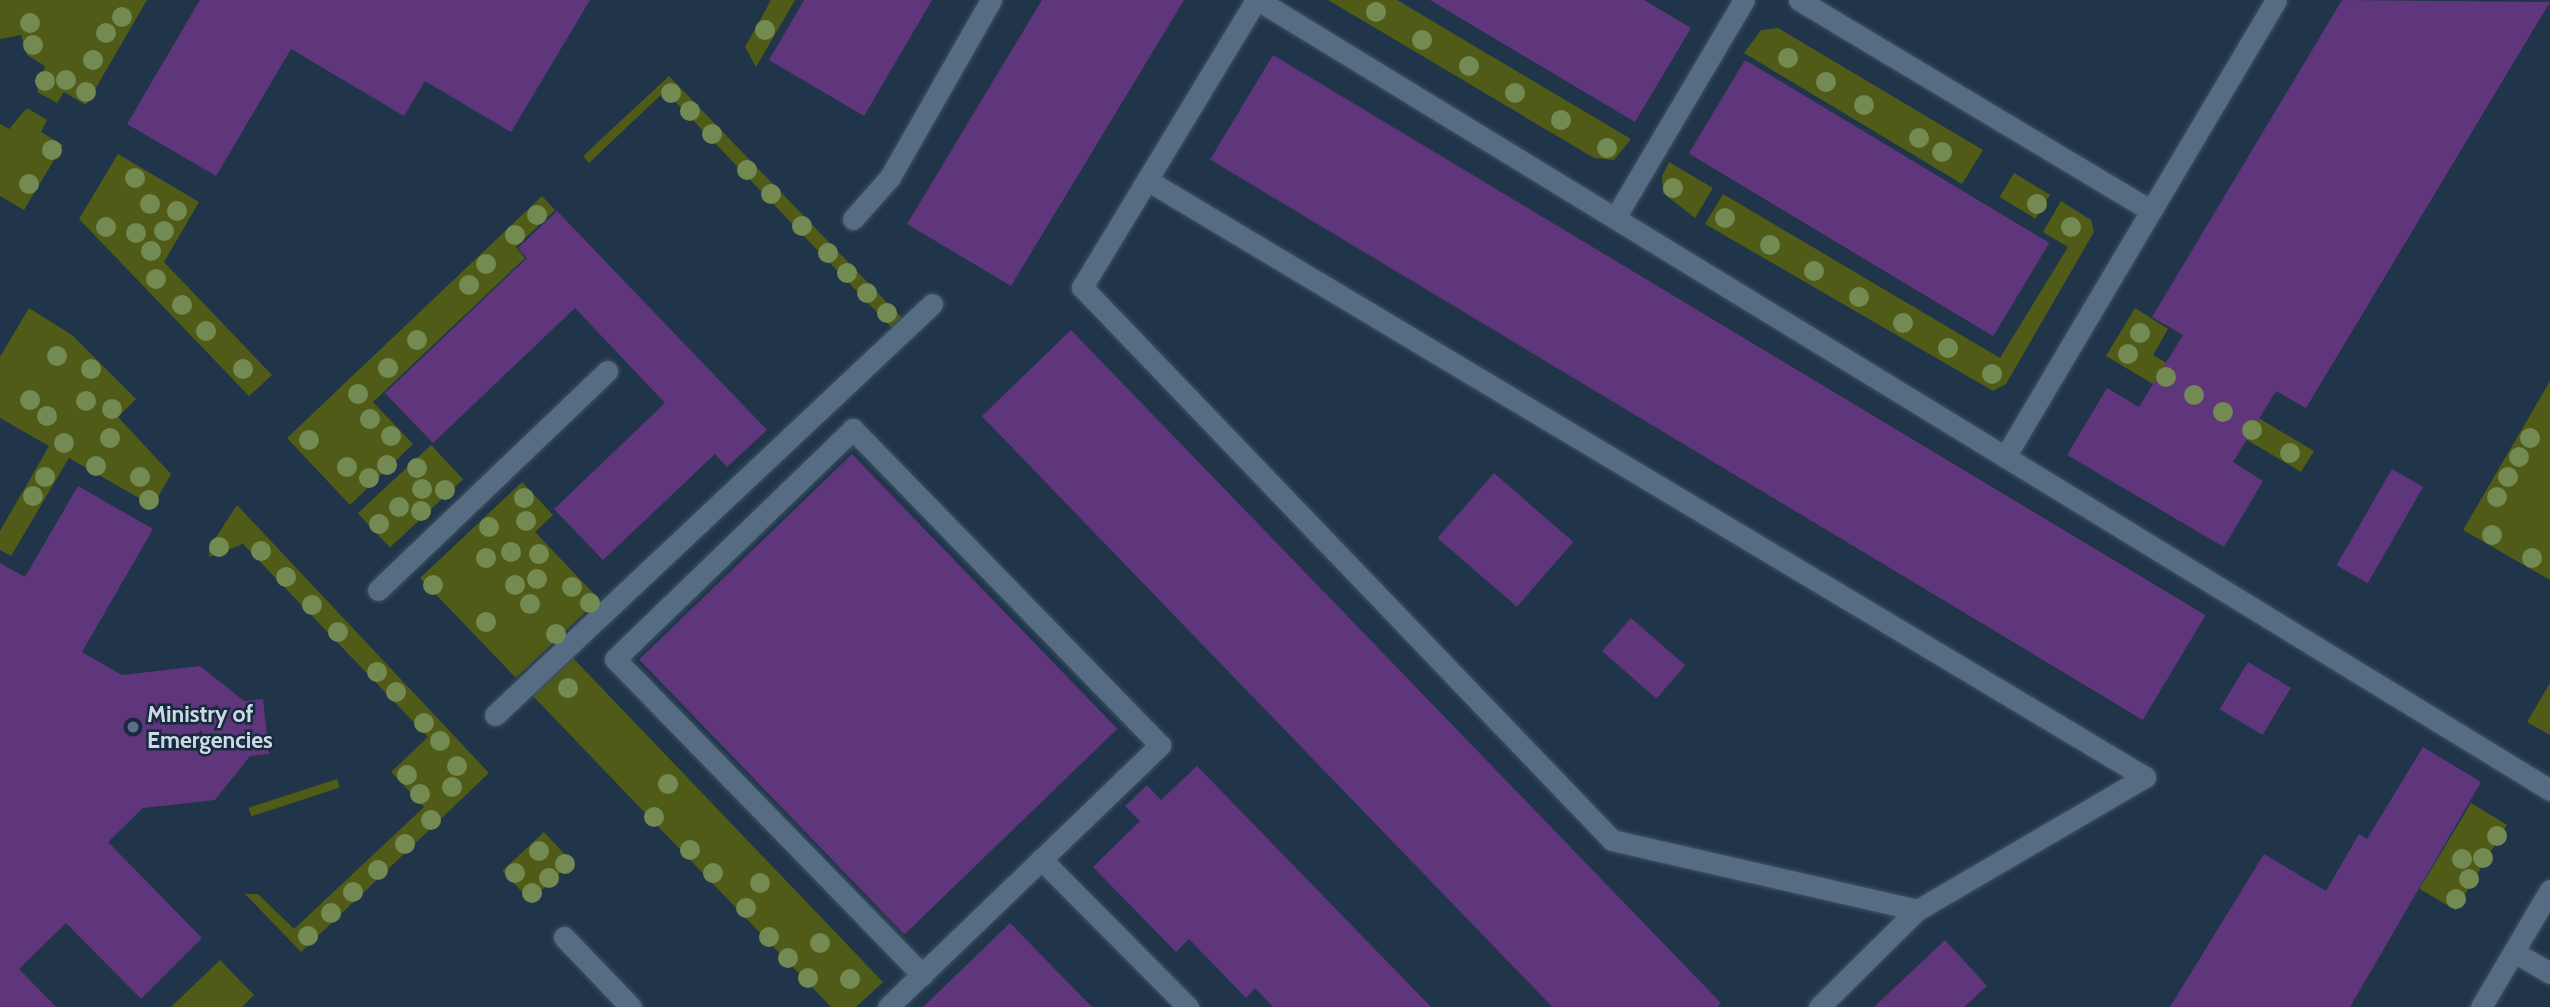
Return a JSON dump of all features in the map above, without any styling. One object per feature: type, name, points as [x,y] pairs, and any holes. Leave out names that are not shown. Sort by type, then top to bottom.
[{"type":"lane","points":[[853,219],[891,177],[991,0]]},
{"type":"lane","points":[[1917,911],[1612,840],[1082,287],[1257,0],[2550,790]]},
{"type":"lane","points":[[1615,218],[1744,0]]},
{"type":"lane","points":[[1799,0],[2151,211]]},
{"type":"lane","points":[[2005,457],[2276,0]]},
{"type":"lane","points":[[1147,180],[2146,777],[1917,911],[1819,1007]]},
{"type":"lane","points":[[495,715],[932,304]]},
{"type":"lane","points":[[378,590],[607,371]]},
{"type":"lane","points":[[888,1007],[922,975],[1160,745],[853,429],[615,659],[922,975]]},
{"type":"lane","points":[[1041,859],[1188,1007]]},
{"type":"lane","points":[[2481,1007],[2550,890]]},
{"type":"lane","points":[[564,937],[631,1007]]},
{"type":"lane","points":[[2514,952],[2550,973]]},
{"type":"green space","points":[[0,0],[147,0],[86,105],[64,92],[57,103],[37,92],[45,66],[27,55],[21,35],[0,39]]},
{"type":"green space","points":[[771,0],[795,0],[756,67],[745,47]]},
{"type":"green space","points":[[1328,0],[1397,0],[1631,139],[1614,160],[1594,158]]},
{"type":"green space","points":[[1778,28],[1983,150],[1962,184],[1744,53],[1761,30]]},
{"type":"green space","points":[[669,76],[902,318],[892,328],[665,91],[589,163],[583,156]]},
{"type":"green space","points":[[27,108],[47,120],[41,132],[63,145],[24,210],[0,196],[0,124],[9,129]]},
{"type":"green space","points":[[118,154],[199,202],[164,262],[272,375],[249,396],[79,219]]},
{"type":"green space","points":[[1669,162],[1713,188],[1695,218],[1663,193],[1662,176]]},
{"type":"green space","points":[[2014,173],[2050,195],[2036,219],[2000,197]]},
{"type":"green space","points":[[1723,194],[2000,358],[2068,247],[2043,232],[2061,201],[2091,220],[2094,232],[2006,384],[1993,391],[1705,224]]},
{"type":"green space","points":[[542,196],[555,210],[516,247],[525,258],[373,402],[413,444],[350,505],[287,438]]},
{"type":"green space","points":[[29,308],[72,335],[136,399],[118,417],[171,474],[153,506],[69,458],[11,556],[0,550],[0,531],[49,446],[0,418],[0,357]]},
{"type":"green space","points":[[2135,308],[2168,329],[2153,355],[2314,451],[2301,472],[2106,356]]},
{"type":"green space","points":[[2550,381],[2550,580],[2463,530]]},
{"type":"green space","points":[[431,445],[463,479],[390,548],[358,513]]},
{"type":"green space","points":[[522,482],[553,515],[535,532],[599,599],[516,678],[420,578]]},
{"type":"green space","points":[[237,505],[489,773],[301,952],[245,894],[258,894],[294,929],[424,807],[391,772],[428,737],[243,544],[209,557],[209,548]]},
{"type":"green space","points":[[573,658],[883,982],[856,1007],[831,1007],[533,696]]},
{"type":"green space","points":[[2550,683],[2550,735],[2527,722]]},
{"type":"green space","points":[[337,779],[340,788],[251,816],[249,808]]},
{"type":"green space","points":[[2471,803],[2507,825],[2455,910],[2419,889]]},
{"type":"green space","points":[[544,832],[572,862],[530,901],[502,871]]},
{"type":"green space","points":[[220,960],[254,995],[242,1007],[171,1007]]},
{"type":"building","points":[[200,0],[590,0],[511,132],[425,81],[404,116],[291,49],[216,176],[127,124]]},
{"type":"building","points":[[804,0],[932,0],[864,116],[769,60]]},
{"type":"building","points":[[1042,0],[1184,0],[1011,286],[907,224]]},
{"type":"building","points":[[1430,0],[1644,0],[1691,28],[1635,122]]},
{"type":"building","points":[[2342,0],[2550,2],[2306,408],[2276,391],[2233,462],[2263,481],[2224,547],[2067,455],[2107,388],[2139,407],[2183,335],[2152,317]]},
{"type":"building","points":[[1273,55],[2206,615],[2143,720],[1210,160]]},
{"type":"building","points":[[1745,60],[2049,243],[1993,336],[1689,153]]},
{"type":"building","points":[[557,211],[767,430],[727,467],[715,454],[603,560],[554,509],[665,403],[575,308],[433,443],[385,393],[527,258],[518,248]]},
{"type":"building","points":[[1071,330],[1721,1003],[1717,1007],[1552,1007],[982,416]]},
{"type":"building","points":[[852,454],[1117,729],[904,934],[639,660]]},
{"type":"building","points":[[2392,469],[2423,487],[2368,583],[2336,565]]},
{"type":"building","points":[[1494,473],[1573,542],[1517,607],[1438,538]]},
{"type":"building","name":"Ministry of Emergencies","points":[[78,486],[153,529],[82,652],[122,675],[200,666],[244,701],[263,699],[269,754],[250,756],[215,800],[143,808],[108,842],[202,938],[141,999],[66,923],[19,969],[56,1007],[0,1007],[0,563],[25,577]]},
{"type":"building","points":[[1631,618],[1685,665],[1656,698],[1602,651]]},
{"type":"building","points":[[2248,662],[2291,688],[2263,735],[2220,709]]},
{"type":"building","points":[[2423,747],[2481,782],[2350,1007],[2170,1007],[2264,854],[2326,891],[2359,834],[2367,839]]},
{"type":"building","points":[[1197,766],[1431,1007],[1273,1007],[1255,988],[1246,998],[1189,939],[1176,952],[1093,867],[1140,821],[1125,806],[1147,785],[1161,800]]},
{"type":"building","points":[[1010,923],[1092,1007],[923,1007]]},
{"type":"building","points":[[1945,940],[1987,986],[1964,1007],[1874,1007]]},
{"type":"place","name":"Ministry of Emergencies","points":[[133,727]]}]
